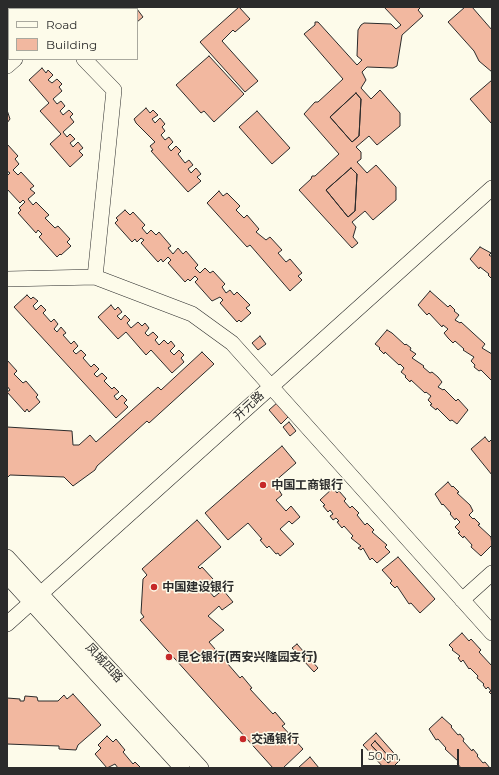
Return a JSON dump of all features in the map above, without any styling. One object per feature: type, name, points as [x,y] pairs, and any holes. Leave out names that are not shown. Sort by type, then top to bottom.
[{"type":"street","points":[[85,60],[114,90],[95,277]]},
{"type":"street","name":"开元路","points":[[7,624],[492,188]]},
{"type":"street","points":[[7,279],[95,277],[192,314],[232,343],[492,633]]},
{"type":"street","name":"凤城四路","points":[[7,557],[35,599],[182,768]]},
{"type":"street","points":[[462,600],[492,573]]},
{"type":"street","name":"凤城四路","points":[[7,576],[35,599],[201,768]]},
{"type":"building","points":[[119,7],[136,8],[120,8]]},
{"type":"building","points":[[239,7],[250,19],[235,32],[233,30],[222,41],[258,81],[245,92],[200,42]]},
{"type":"building","points":[[384,7],[421,7],[418,10],[423,16],[402,35],[397,66],[393,68],[367,67],[362,72],[366,80],[361,88],[371,99],[380,90],[400,113],[400,126],[377,145],[369,136],[356,147],[361,152],[361,159],[357,162],[367,173],[376,165],[396,187],[396,200],[373,220],[365,211],[352,222],[356,227],[353,237],[358,243],[352,248],[299,190],[311,179],[312,176],[315,176],[339,154],[304,114],[315,102],[318,102],[343,79],[304,34],[315,25],[315,22],[318,22],[357,65],[362,60],[357,56],[358,30],[361,25],[364,23],[391,24],[396,29],[401,25]],"holes":[[[356,93],[361,99],[359,136],[352,142],[330,117]],[[351,168],[357,174],[355,211],[348,217],[326,190]]]},
{"type":"building","points":[[465,7],[472,7],[492,30],[492,72],[479,61],[474,51],[448,22]]},
{"type":"building","points":[[138,10],[143,17],[138,21]]},
{"type":"building","points":[[8,16],[7,33],[7,17]]},
{"type":"building","points":[[209,56],[244,94],[214,122],[204,111],[201,113],[176,85]]},
{"type":"building","points":[[42,68],[46,73],[48,70],[53,75],[48,80],[52,83],[57,79],[62,84],[59,87],[62,91],[53,99],[57,104],[61,101],[65,106],[60,111],[63,115],[69,110],[73,114],[70,117],[74,122],[63,132],[67,137],[70,134],[75,139],[70,143],[73,147],[78,142],[83,148],[79,151],[83,155],[70,167],[50,144],[61,134],[40,111],[49,103],[29,80]]},
{"type":"building","points":[[492,80],[492,123],[491,123],[470,99]]},
{"type":"building","points":[[356,93],[361,99],[359,136],[352,142],[330,117]]},
{"type":"building","points":[[146,108],[150,113],[153,110],[158,115],[152,119],[155,123],[160,118],[165,124],[162,127],[165,131],[161,135],[165,140],[169,137],[173,142],[168,147],[171,151],[176,146],[181,151],[178,154],[185,163],[189,160],[193,165],[188,169],[191,173],[196,168],[201,174],[197,177],[201,181],[188,192],[151,151],[153,150],[150,146],[155,142],[136,123],[134,119]]},
{"type":"building","points":[[7,110],[10,119],[7,123]]},
{"type":"building","points":[[257,111],[290,148],[272,164],[239,127]]},
{"type":"building","points":[[7,144],[18,156],[15,159],[19,164],[13,170],[18,175],[21,172],[34,186],[30,189],[35,193],[28,199],[33,205],[36,202],[49,215],[45,218],[55,228],[58,226],[70,239],[67,242],[71,246],[57,257],[39,237],[42,234],[38,230],[36,233],[18,213],[21,210],[19,208],[25,202],[23,200],[20,203],[7,189],[7,176],[10,173],[7,171]]},
{"type":"building","points":[[351,168],[357,174],[355,211],[348,217],[326,190]]},
{"type":"building","points":[[219,191],[223,196],[227,193],[240,206],[236,210],[244,218],[247,215],[259,229],[256,232],[266,240],[270,237],[282,250],[278,253],[286,262],[290,259],[302,273],[298,276],[302,280],[290,291],[250,245],[247,247],[207,203]]},
{"type":"building","points":[[125,210],[130,215],[133,212],[145,225],[142,228],[147,234],[151,230],[156,235],[159,232],[171,246],[168,248],[173,254],[178,248],[183,254],[186,251],[198,265],[195,268],[200,273],[205,268],[210,273],[213,271],[225,284],[222,287],[226,293],[230,290],[234,295],[237,292],[250,305],[246,308],[251,313],[241,322],[239,320],[237,322],[220,303],[223,300],[220,297],[212,301],[195,282],[198,279],[195,276],[190,281],[188,279],[185,282],[168,263],[171,260],[168,257],[163,262],[161,259],[158,262],[141,243],[144,240],[141,238],[137,242],[135,239],[132,242],[115,223],[118,220],[116,218]]},
{"type":"building","points":[[480,247],[491,253],[489,255],[492,257],[492,279],[488,275],[489,274],[480,267],[479,269],[470,259]]},
{"type":"building","points":[[430,291],[448,307],[450,305],[455,310],[454,311],[459,315],[455,320],[460,323],[461,322],[485,344],[482,348],[492,354],[492,381],[481,370],[479,371],[474,367],[475,365],[471,361],[474,357],[463,350],[464,349],[455,341],[453,343],[448,338],[444,333],[448,329],[443,325],[442,327],[429,313],[427,315],[418,305]]},
{"type":"building","points":[[27,295],[31,299],[33,297],[38,301],[33,306],[36,310],[41,305],[46,310],[43,313],[51,322],[54,319],[58,324],[54,329],[57,332],[61,327],[66,333],[63,335],[71,344],[74,341],[78,346],[73,351],[76,354],[81,350],[86,355],[83,358],[91,367],[94,364],[99,369],[94,374],[97,377],[102,373],[107,378],[104,381],[112,389],[114,387],[119,392],[114,396],[117,400],[122,395],[127,400],[124,403],[128,407],[116,418],[14,307]]},
{"type":"building","points":[[111,305],[115,310],[118,307],[122,312],[117,316],[121,320],[125,315],[130,320],[127,323],[131,328],[138,322],[142,326],[145,323],[149,328],[145,333],[148,336],[153,332],[158,337],[155,340],[159,345],[164,340],[168,344],[171,341],[175,346],[170,351],[174,355],[179,350],[184,355],[181,358],[184,362],[172,373],[151,350],[146,355],[126,332],[118,339],[98,317]]},
{"type":"building","points":[[387,330],[411,348],[410,350],[416,354],[412,358],[424,366],[423,367],[430,373],[432,372],[438,377],[442,382],[438,387],[443,390],[444,389],[456,401],[458,399],[468,410],[457,424],[452,420],[450,421],[437,408],[436,410],[430,405],[432,404],[428,400],[431,396],[426,392],[425,393],[411,380],[410,382],[401,372],[404,368],[385,352],[384,354],[375,344]]},
{"type":"building","points":[[260,336],[266,344],[258,350],[252,343]]},
{"type":"building","points":[[202,352],[214,364],[149,423],[147,421],[97,466],[95,470],[73,486],[64,477],[10,475],[7,478],[7,427],[72,431],[73,445],[79,445],[90,435],[96,442],[158,387],[161,390]]},
{"type":"building","points":[[7,360],[17,371],[14,374],[23,383],[26,381],[38,395],[36,397],[40,402],[29,412],[27,409],[25,412],[7,392],[10,390],[7,386]]},
{"type":"building","points":[[278,402],[290,415],[281,424],[269,410]]},
{"type":"building","points":[[289,422],[296,431],[290,436],[283,427]]},
{"type":"building","points":[[485,437],[489,442],[491,440],[492,442],[492,475],[471,449]]},
{"type":"building","points":[[282,446],[296,463],[274,482],[282,495],[276,500],[286,511],[291,506],[300,517],[292,524],[289,521],[280,529],[294,544],[280,556],[278,553],[276,554],[269,546],[267,548],[260,540],[262,539],[248,523],[228,540],[205,513]]},
{"type":"building","points":[[448,482],[470,505],[473,511],[469,515],[480,524],[478,525],[491,537],[492,545],[481,556],[471,547],[472,545],[464,536],[463,538],[458,533],[460,532],[455,527],[460,522],[456,518],[455,520],[435,494]]},
{"type":"building","points":[[333,488],[337,493],[339,491],[346,499],[344,501],[350,508],[352,506],[359,513],[357,515],[365,525],[367,523],[374,530],[372,532],[387,545],[385,547],[390,552],[377,563],[372,558],[370,560],[363,548],[361,550],[358,548],[361,546],[351,538],[353,536],[344,526],[342,528],[337,522],[339,521],[336,518],[333,520],[330,516],[333,514],[330,510],[328,512],[323,506],[325,505],[320,500]]},
{"type":"building","points":[[197,520],[221,547],[198,567],[200,569],[202,567],[213,579],[205,586],[214,597],[223,590],[233,602],[222,610],[219,606],[208,616],[224,630],[209,642],[240,678],[242,676],[252,688],[250,689],[273,714],[275,712],[285,724],[282,726],[303,749],[283,768],[273,768],[140,620],[144,617],[141,613],[143,579],[147,575],[142,569]]},
{"type":"building","points":[[398,557],[435,599],[420,613],[411,603],[409,604],[397,586],[395,588],[390,583],[392,581],[382,570]]},
{"type":"building","points":[[462,633],[469,641],[471,639],[481,650],[479,652],[492,666],[492,695],[489,692],[491,691],[488,687],[486,689],[483,685],[484,684],[477,678],[478,676],[470,668],[469,669],[463,660],[461,662],[458,658],[460,656],[452,650],[453,649],[449,645]]},
{"type":"building","points":[[297,644],[318,668],[314,672],[292,648]]},
{"type":"building","points":[[73,694],[101,725],[78,745],[76,750],[59,749],[59,746],[7,744],[7,698],[20,699],[20,701],[24,701],[25,696],[37,697],[38,701],[58,701],[64,695],[67,699]]},
{"type":"building","points":[[442,717],[452,726],[451,727],[458,735],[460,734],[464,739],[463,741],[472,751],[473,749],[483,763],[485,762],[490,768],[461,768],[457,763],[459,762],[445,749],[446,748],[438,739],[436,740],[429,729]]},
{"type":"building","points":[[376,733],[400,760],[395,765],[398,768],[384,768],[363,745]],"holes":[[[375,741],[392,760],[388,763],[371,745]]]},
{"type":"building","points":[[107,736],[113,742],[116,739],[125,750],[123,752],[133,764],[135,762],[141,768],[118,768],[115,764],[107,768],[95,754],[101,748],[98,745]]},
{"type":"building","points":[[375,741],[392,760],[388,763],[371,745]]},
{"type":"building","points":[[310,757],[319,768],[298,768]]},
{"type":"place","name":"中国工商银行","points":[[263,485]]},
{"type":"place","name":"中国建设银行","points":[[154,587]]},
{"type":"place","name":"昆仑银行(西安兴隆园支行)","points":[[169,657]]},
{"type":"place","name":"交通银行","points":[[243,739]]}]
